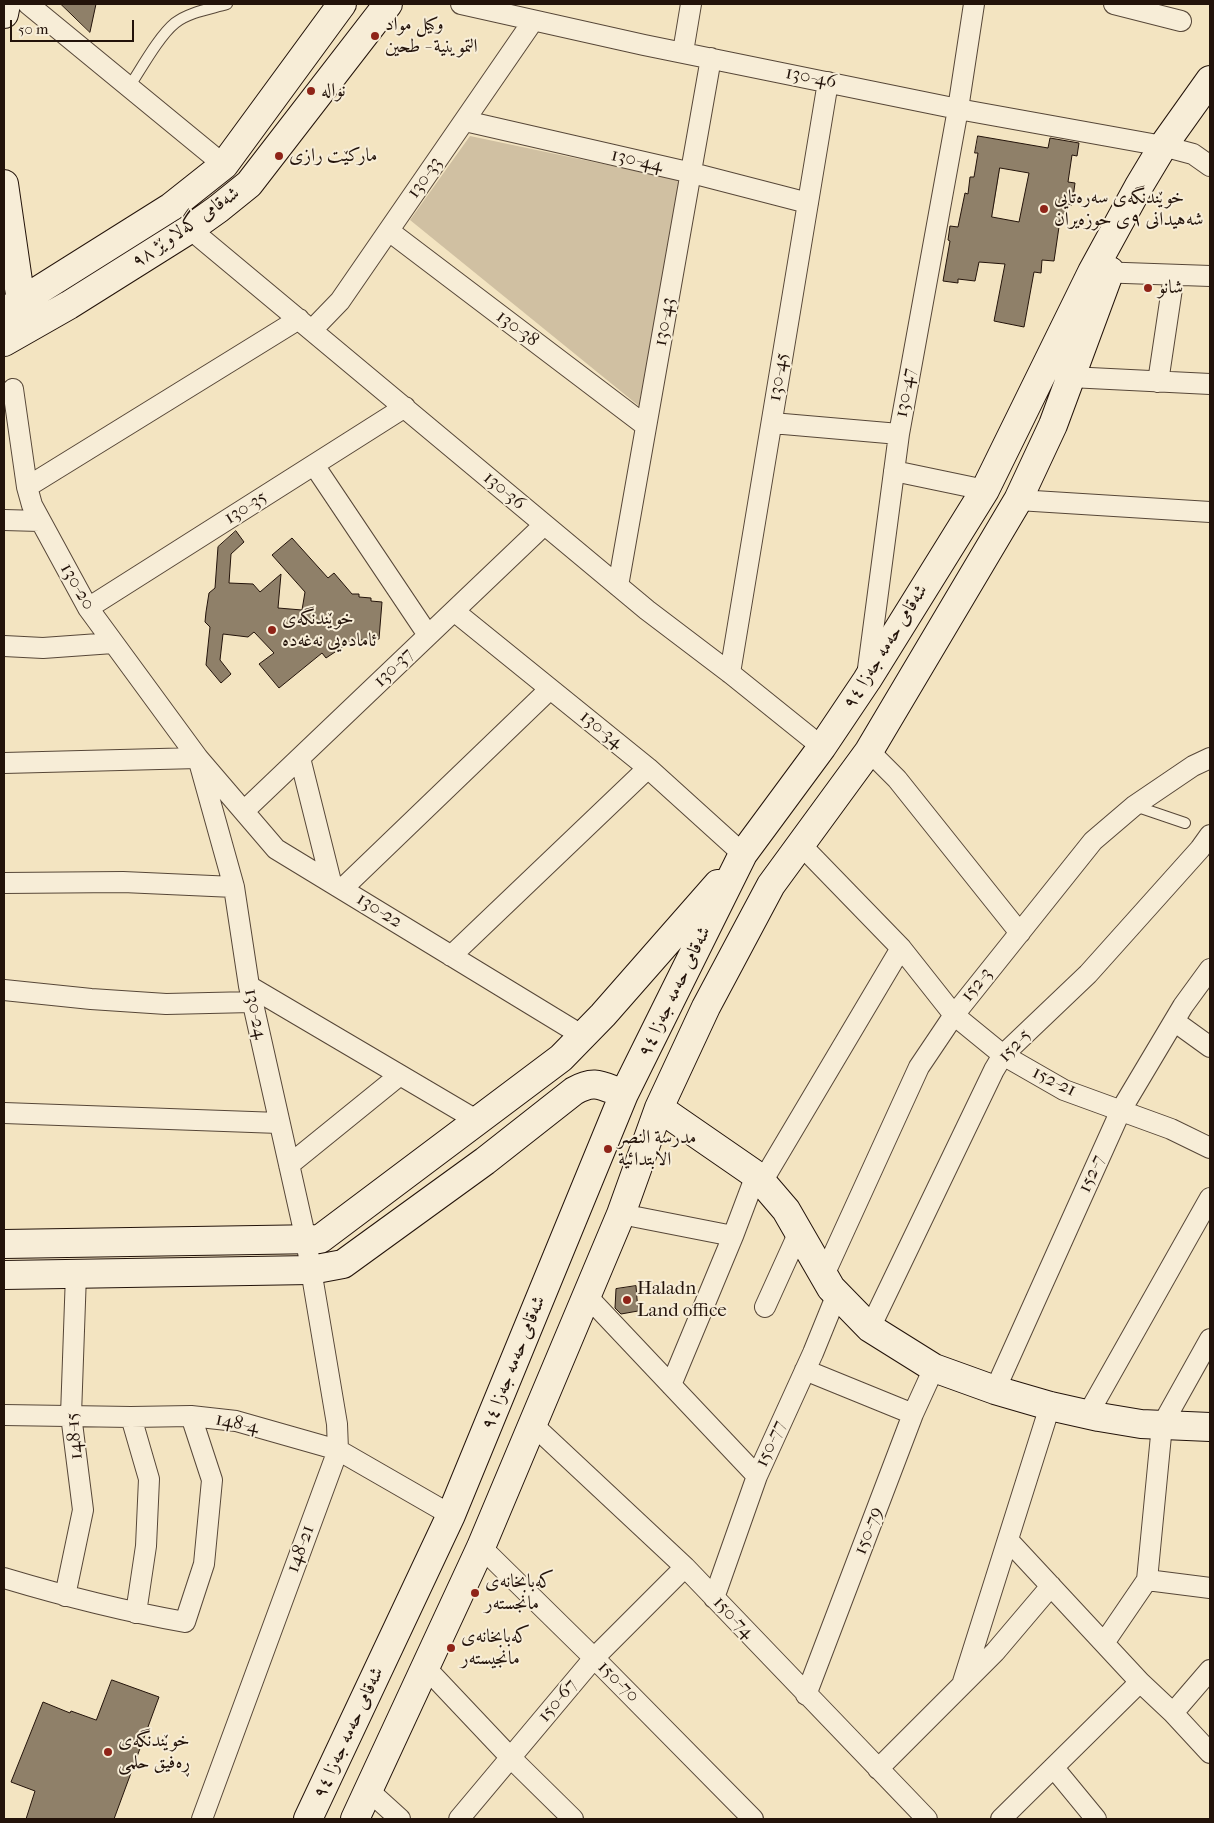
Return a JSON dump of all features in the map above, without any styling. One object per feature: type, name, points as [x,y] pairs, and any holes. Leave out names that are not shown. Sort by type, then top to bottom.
[{"type":"main road","points":[[4,14],[6,4]]},
{"type":"main road","name":"شەقامی گەلاوێژ ٩٨","points":[[4,342],[69,305],[190,230],[249,184],[388,4]]},
{"type":"main road","name":"شەقامی گەلاوێژ ٩٨","points":[[12,307],[170,207],[224,165],[321,33],[336,6]]},
{"type":"main road","points":[[321,33],[346,57]]},
{"type":"main road","name":"شەقامی حەمە جەزا ٩٤","points":[[308,1819],[451,1515],[624,1094],[744,854],[822,747],[867,680],[985,490],[1103,266],[1143,179],[1163,146],[1210,80]]},
{"type":"main road","points":[[4,189],[12,307]]},
{"type":"main road","name":"شەقامی حەمە جەزا ٩٤","points":[[355,1819],[481,1547],[621,1214],[659,1108],[706,1007],[767,894],[869,751],[1018,500],[1053,425],[1070,377],[1103,266]]},
{"type":"main road","points":[[55,281],[69,305]]},
{"type":"main road","points":[[4,1244],[320,1239],[561,1058],[604,1016],[744,854]]},
{"type":"main road","points":[[4,1275],[311,1270],[342,1264],[486,1161],[574,1091],[586,1084],[608,1087],[624,1094]]},
{"type":"main road","points":[[659,1108],[759,1179],[786,1210],[830,1284],[870,1328],[934,1368],[995,1390],[1050,1406],[1141,1424],[1210,1427]]},
{"type":"main road","points":[[519,1352],[555,1369]]},
{"type":"street","points":[[28,4],[224,165]]},
{"type":"street","name":"130-46","points":[[461,4],[533,21],[958,109],[1163,146],[1193,154],[1210,166]]},
{"type":"street","points":[[683,52],[691,4]]},
{"type":"street","name":"130-47","points":[[867,680],[872,629],[899,434],[958,109],[974,4]]},
{"type":"street","points":[[1114,4],[1182,21]]},
{"type":"street","name":"130-33","points":[[27,487],[340,302],[533,21]]},
{"type":"street","name":"130-43","points":[[618,586],[711,58]]},
{"type":"street","name":"130-45","points":[[730,673],[828,82]]},
{"type":"street","name":"130-44","points":[[464,121],[692,173],[808,203]]},
{"type":"street","name":"130-36","points":[[190,230],[647,610],[730,673],[822,747]]},
{"type":"street","name":"130-38","points":[[388,231],[646,426]]},
{"type":"street","points":[[1103,266],[1210,264]]},
{"type":"street","points":[[1103,266],[1210,276]]},
{"type":"street","points":[[1158,382],[1174,274]]},
{"type":"street","points":[[1070,377],[1210,384]]},
{"type":"street","name":"130-20","points":[[13,389],[27,487],[32,505],[40,521],[88,608],[198,758]]},
{"type":"street","name":"130-35","points":[[88,608],[405,407]]},
{"type":"street","points":[[772,423],[899,434]]},
{"type":"street","points":[[314,465],[428,635]]},
{"type":"street","points":[[894,471],[985,490]]},
{"type":"street","points":[[1018,500],[1210,512]]},
{"type":"street","points":[[4,520],[40,521]]},
{"type":"street","name":"130-37","points":[[244,811],[544,525]]},
{"type":"street","name":"130-34","points":[[454,611],[648,768],[744,854]]},
{"type":"street","points":[[4,646],[43,648],[113,643]]},
{"type":"street","points":[[300,758],[337,886],[550,689]]},
{"type":"street","points":[[869,751],[897,779],[1020,933]]},
{"type":"street","points":[[4,763],[198,758]]},
{"type":"street","name":"130-22","points":[[198,758],[276,849],[583,1036]]},
{"type":"street","name":"130-24","points":[[198,758],[234,886],[251,994],[311,1270]]},
{"type":"street","name":"152-3","points":[[830,1284],[919,1067],[954,1014],[1093,841],[1134,806],[1193,766],[1210,758]]},
{"type":"street","points":[[451,956],[648,768]]},
{"type":"street","name":"152-5","points":[[870,1328],[990,1079],[1003,1056],[1088,974],[1209,841]]},
{"type":"street","name":"152-21","points":[[801,845],[901,948],[954,1014],[1003,1056],[1064,1090],[1171,1129],[1210,1148]]},
{"type":"street","points":[[4,883],[123,882],[234,886]]},
{"type":"street","points":[[671,1385],[733,1236],[759,1179],[901,948]]},
{"type":"street","name":"152-7","points":[[995,1390],[1121,1110],[1183,1006],[1210,969]]},
{"type":"street","points":[[4,990],[166,1004],[251,994],[400,1075],[478,1121]]},
{"type":"street","points":[[1174,1022],[1210,1047]]},
{"type":"street","points":[[288,1165],[400,1075]]},
{"type":"street","points":[[4,1113],[279,1123]]},
{"type":"street","points":[[1088,1414],[1210,1198]]},
{"type":"street","points":[[621,1214],[733,1236]]},
{"type":"street","points":[[765,1307],[799,1232]]},
{"type":"street","name":"148-21","points":[[202,1819],[338,1450],[337,1424],[311,1270]]},
{"type":"street","name":"148-15","points":[[65,1596],[83,1510],[71,1415],[76,1274]]},
{"type":"street","name":"150-77","points":[[714,1598],[757,1476],[805,1370],[830,1284]]},
{"type":"street","points":[[586,1295],[757,1476]]},
{"type":"street","points":[[1104,1642],[1147,1580],[1162,1425],[1210,1339]]},
{"type":"street","name":"150-79","points":[[806,1695],[913,1414],[934,1368]]},
{"type":"street","points":[[805,1370],[913,1414]]},
{"type":"street","points":[[962,1685],[1050,1406]]},
{"type":"street","name":"148-4","points":[[4,1415],[191,1416],[236,1421],[338,1450],[451,1515]]},
{"type":"street","points":[[4,1578],[65,1596],[184,1622],[204,1564],[212,1480],[191,1416]]},
{"type":"street","points":[[132,1417],[149,1479],[146,1546],[136,1613]]},
{"type":"street","name":"150-74","points":[[532,1424],[685,1568],[927,1819]]},
{"type":"street","points":[[1008,1540],[1140,1682],[1173,1713],[1210,1753]]},
{"type":"street","name":"150-70","points":[[481,1547],[753,1819]]},
{"type":"street","name":"150-67","points":[[459,1819],[594,1658],[685,1568]]},
{"type":"street","points":[[1147,1580],[1210,1588]]},
{"type":"street","points":[[878,1769],[995,1652],[1051,1586]]},
{"type":"street","points":[[425,1667],[511,1758],[573,1819]]},
{"type":"street","points":[[1173,1713],[1210,1670]]},
{"type":"street","points":[[1001,1819],[1140,1682]]},
{"type":"street","points":[[1054,1768],[1096,1819]]},
{"type":"street","points":[[368,1790],[400,1819]]},
{"type":"lane","points":[[129,87],[163,36],[175,23],[191,14],[227,4]]},
{"type":"lane","points":[[1134,806],[1185,823]]},
{"type":"shaded area","points":[[470,136],[679,180],[639,406],[410,220]]},
{"type":"building","points":[[61,4],[96,4],[90,32]]},
{"type":"building","name":"خوێندنگەی سەرەتایی شەهیدانی ٩ی حوزەیران","points":[[978,136],[1048,148],[1050,138],[1079,143],[1077,156],[1072,155],[1068,182],[1075,183],[1072,205],[1068,204],[1066,221],[1060,220],[1054,261],[1042,260],[1041,273],[1034,272],[1024,327],[994,321],[1005,264],[979,262],[975,281],[958,279],[958,283],[943,281],[950,241],[948,240],[950,226],[958,227],[965,193],[968,194],[970,177],[974,177],[978,153],[975,153]],"holes":[[[1000,168],[1029,173],[1019,222],[992,217]]]},
{"type":"building","points":[[236,531],[244,542],[231,554],[229,583],[253,584],[260,592],[281,574],[278,608],[302,610],[305,592],[272,555],[292,538],[328,578],[334,573],[352,594],[371,598],[371,601],[382,602],[379,639],[368,638],[368,641],[355,639],[355,642],[350,642],[326,658],[322,653],[279,688],[259,664],[274,653],[254,632],[248,637],[223,634],[220,660],[231,674],[221,683],[206,665],[210,627],[205,622],[209,593],[215,588],[218,547]]},
{"type":"building","name":"Haladn Land office","points":[[636,1286],[638,1311],[621,1314],[615,1308],[616,1289]]},
{"type":"building","points":[[112,1680],[159,1697],[114,1819],[26,1819],[35,1791],[11,1782],[43,1702],[70,1713],[71,1711],[96,1720]]},
{"type":"place","name":"وكيل مواد التموينية - طحين","points":[[375,36]]},
{"type":"place","name":"نواله","points":[[311,91]]},
{"type":"place","name":"مارکێت رازی","points":[[279,156]]},
{"type":"place","name":"خوێندنگەی سەرەتایی شەهیدانی ٩ی حوزەیران","points":[[1044,209]]},
{"type":"place","name":"شانو","points":[[1148,288]]},
{"type":"place","name":"خوێندنگەی ئامادەیی نەغەدە","points":[[272,630]]},
{"type":"place","name":"مدرسة النصر الابتدائية","points":[[608,1149]]},
{"type":"place","name":"Haladn Land office","points":[[627,1300]]},
{"type":"place","name":"کەبابخانەی مانجستەر","points":[[475,1593]]},
{"type":"place","name":"كەبابخانەی مانجیستەر","points":[[451,1648]]},
{"type":"place","name":"خوێندنگەی ڕەفیق حلمی","points":[[108,1752]]}]
